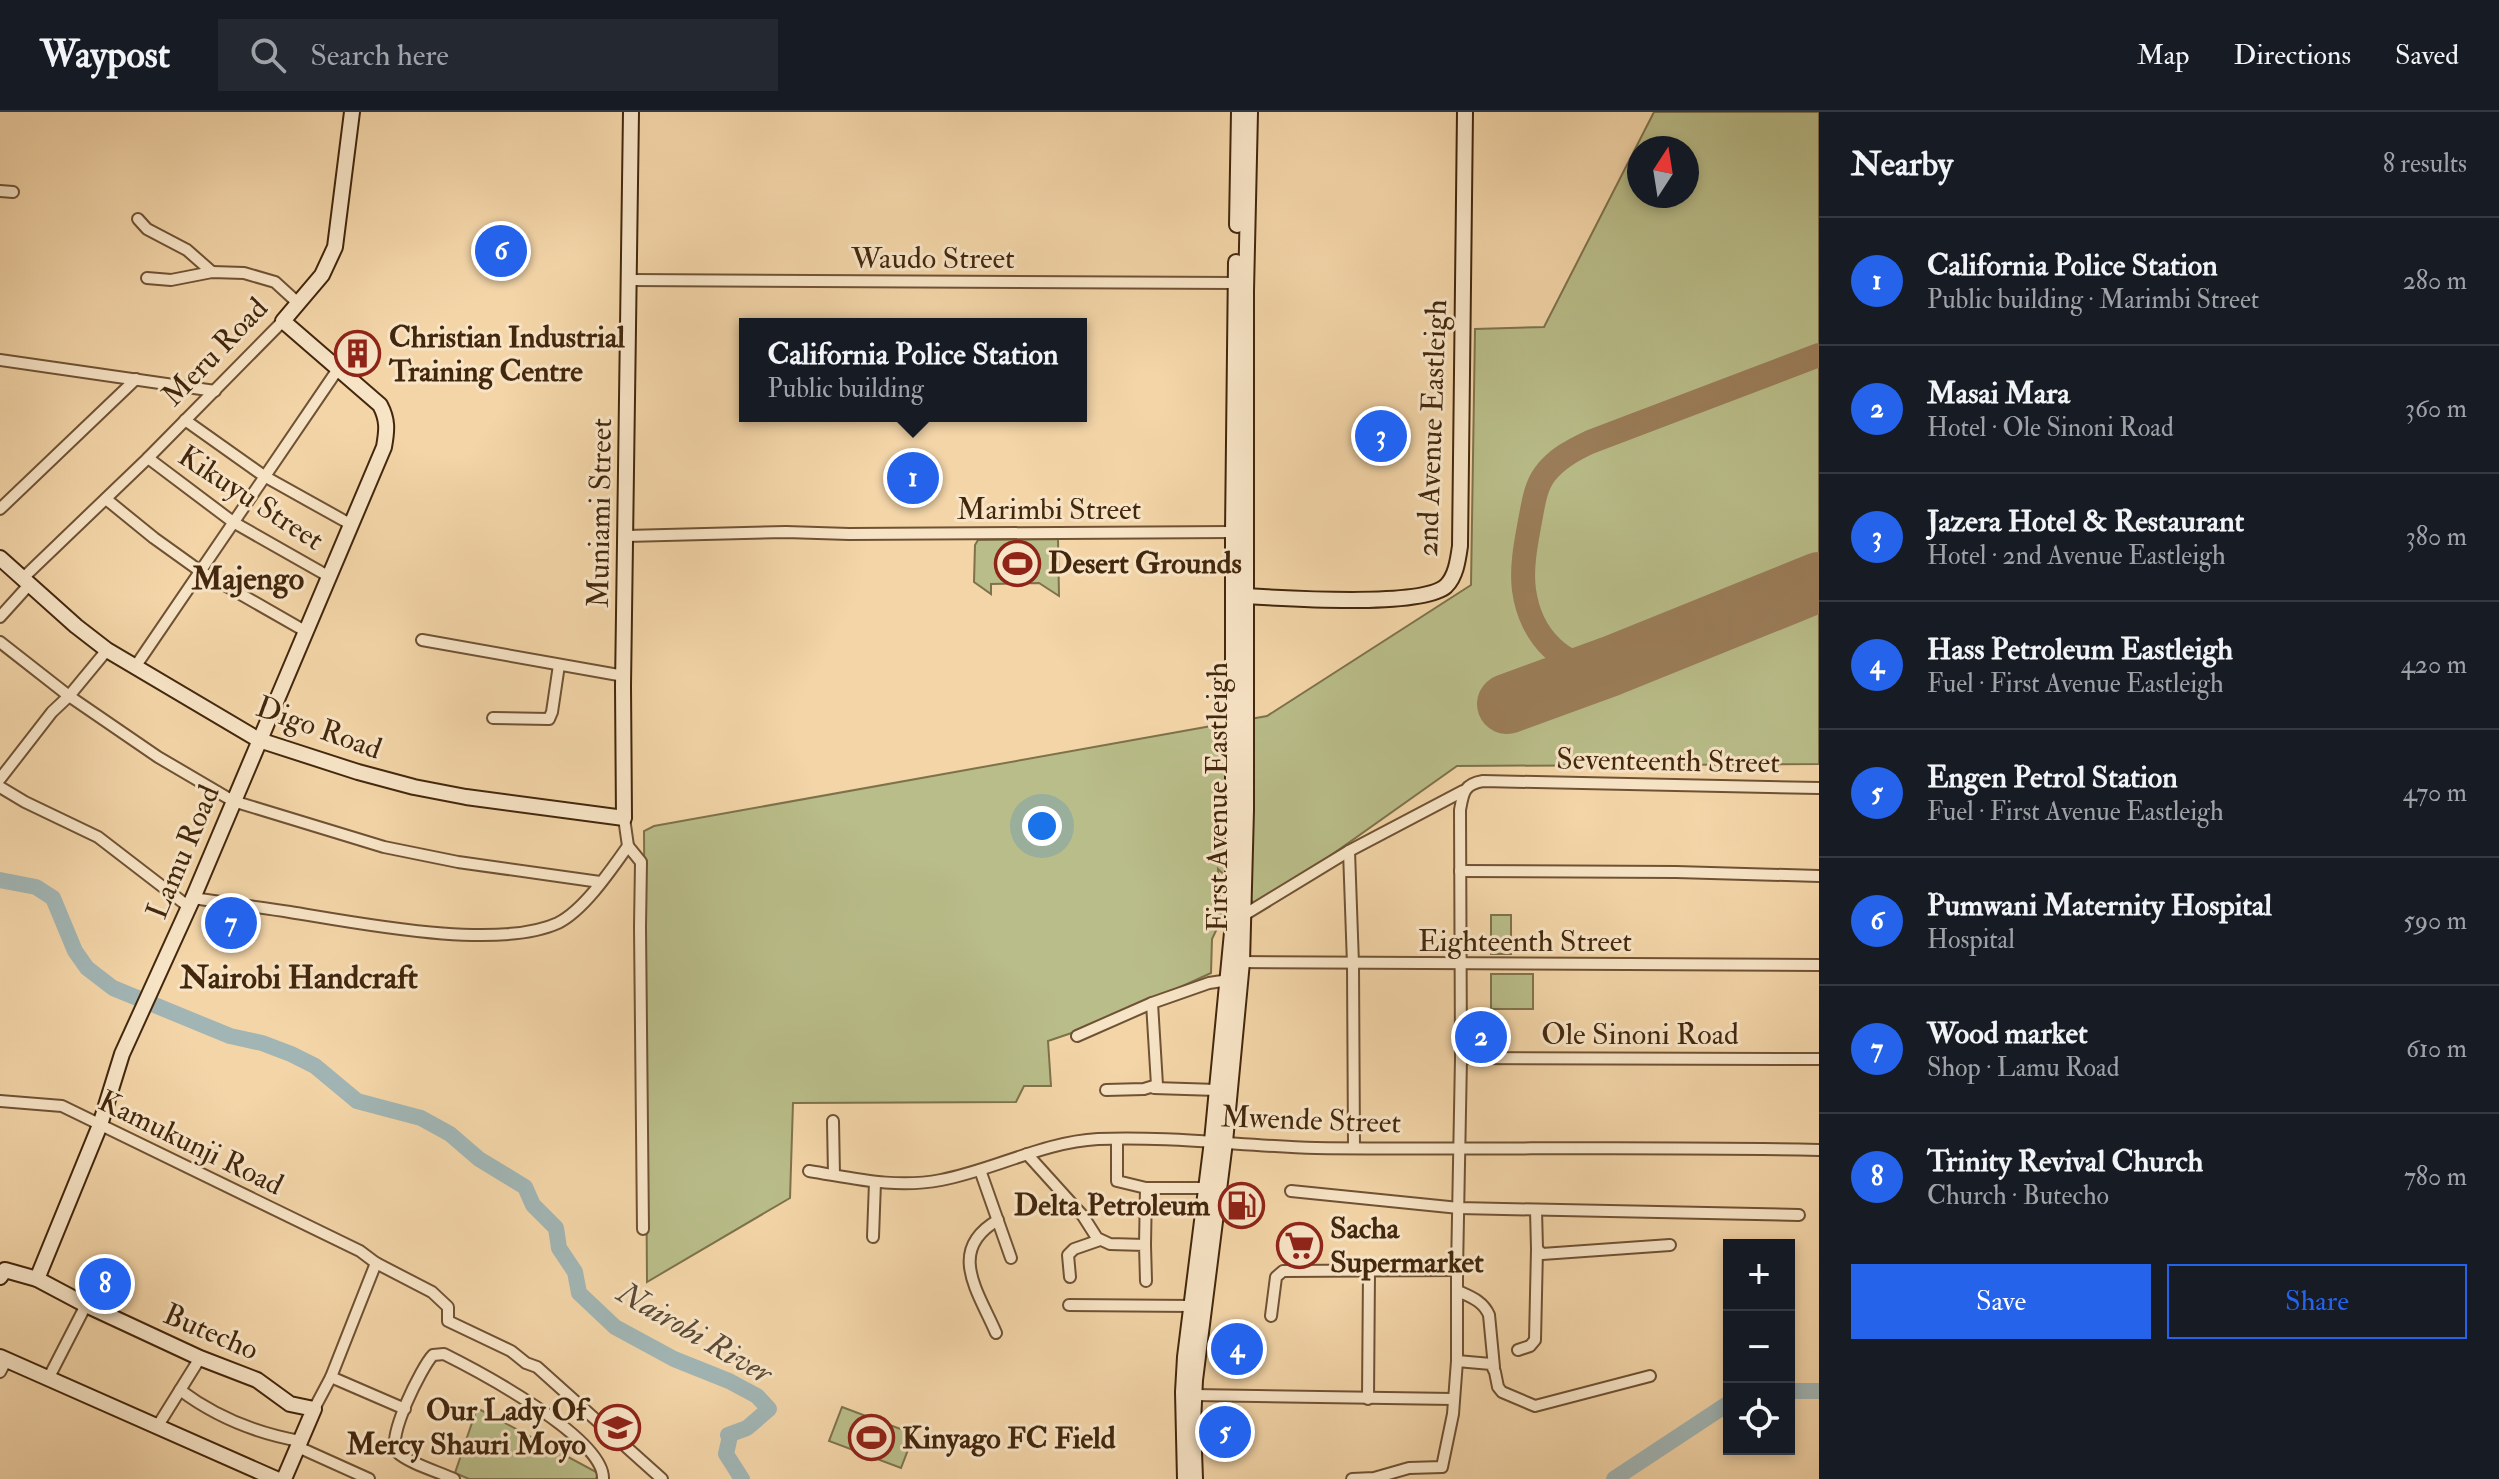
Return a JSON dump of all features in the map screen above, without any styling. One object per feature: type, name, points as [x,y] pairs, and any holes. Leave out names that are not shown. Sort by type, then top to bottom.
[{"type":"main road","name":"Meru Road","points":[[283,321],[330,262],[338,236],[352,112]]},
{"type":"main road","name":"Muniami Street","points":[[624,818],[631,112]]},
{"type":"main road","name":"First Avenue Eastleigh","points":[[1185,1479],[1183,1392],[1206,1188],[1218,1142],[1217,1090],[1229,980],[1236,962],[1233,532],[1239,112]]},
{"type":"main road","name":"First Avenue Eastleigh","points":[[1195,1479],[1194,1395],[1236,962],[1244,915],[1250,112]]},
{"type":"main road","name":"2nd Avenue Eastleigh","points":[[1244,596],[1361,600],[1420,597],[1437,592],[1451,580],[1460,546],[1465,112]]},
{"type":"main road","points":[[283,321],[338,369]]},
{"type":"main road","name":"Lamu Road","points":[[37,1279],[100,1125],[122,1054],[191,902],[384,447],[386,415],[380,405],[338,369]]},
{"type":"main road","name":"Digo Road","points":[[0,558],[107,650],[259,740],[414,787],[624,818]]},
{"type":"main road","name":"Butecho","points":[[2,1270],[37,1279],[200,1358],[257,1380],[290,1404],[314,1409]]},
{"type":"main road","points":[[2,1363],[48,1379],[276,1479]]},
{"type":"main road","points":[[284,1479],[314,1409]]},
{"type":"street","points":[[0,191],[13,192]]},
{"type":"street","points":[[138,219],[147,229],[187,250],[212,272]]},
{"type":"street","points":[[147,278],[171,280],[212,272],[263,277],[275,282],[298,303]]},
{"type":"street","name":"Waudo Street","points":[[630,280],[1236,283]]},
{"type":"street","name":"Meru Road","points":[[0,617],[25,582],[283,321]]},
{"type":"street","points":[[0,360],[215,391]]},
{"type":"street","points":[[135,667],[338,369]]},
{"type":"street","points":[[0,509],[136,379]]},
{"type":"street","points":[[185,420],[264,476],[350,524]]},
{"type":"street","name":"Kikuyu Street","points":[[148,458],[233,522],[328,576]]},
{"type":"street","points":[[106,499],[200,571],[305,631]]},
{"type":"street","name":"Marimbi Street","points":[[626,536],[786,532],[1233,532]]},
{"type":"street","points":[[422,640],[624,676]]},
{"type":"street","points":[[0,642],[69,696],[158,757],[233,801],[384,847],[458,862],[600,882]]},
{"type":"street","points":[[0,779],[52,712],[107,650]]},
{"type":"street","points":[[493,718],[549,719],[559,665]]},
{"type":"street","name":"Seventeenth Street","points":[[1244,915],[1349,851],[1463,791],[1474,782],[1819,788]]},
{"type":"street","points":[[0,787],[90,833],[191,902],[374,925],[504,935],[532,932],[561,922],[587,900],[628,846]]},
{"type":"street","points":[[1352,1479],[1374,1479],[1409,1468],[1442,1467],[1453,1399],[1457,1361],[1463,791]]},
{"type":"street","points":[[624,818],[628,846],[641,862],[643,1229]]},
{"type":"street","points":[[1349,851],[1354,1147]]},
{"type":"street","points":[[1460,871],[1819,876]]},
{"type":"street","name":"Eighteenth Street","points":[[1236,962],[1819,965]]},
{"type":"street","points":[[1077,1036],[1152,1003],[1209,983],[1229,980]]},
{"type":"street","points":[[1152,1003],[1157,1083],[1154,1088]]},
{"type":"street","name":"Ole Sinoni Road","points":[[1461,1058],[1819,1059]]},
{"type":"street","points":[[1106,1090],[1217,1090]]},
{"type":"street","name":"Kamukunji Road","points":[[0,1101],[62,1106],[355,1249],[432,1292],[448,1307],[448,1321],[537,1367],[662,1479]]},
{"type":"street","points":[[833,1121],[834,1175]]},
{"type":"street","points":[[1117,1139],[1117,1181],[1146,1188],[1206,1188]]},
{"type":"street","name":"Mwende Street","points":[[809,1171],[875,1182],[919,1184],[980,1170],[1062,1143],[1117,1139],[1315,1148],[1458,1146],[1819,1150]]},
{"type":"street","points":[[1027,1154],[1083,1216],[1100,1240],[1110,1244],[1145,1245]]},
{"type":"street","points":[[980,1170],[1011,1258]]},
{"type":"street","points":[[873,1237],[875,1182]]},
{"type":"street","points":[[1146,1188],[1146,1281]]},
{"type":"street","points":[[1291,1191],[1459,1208],[1799,1215]]},
{"type":"street","points":[[1518,1350],[1530,1346],[1535,1340],[1536,1210]]},
{"type":"street","points":[[996,1333],[971,1276],[968,1258],[980,1232],[998,1220]]},
{"type":"street","points":[[1070,1277],[1068,1255],[1074,1249],[1100,1240]]},
{"type":"street","points":[[1537,1249],[1542,1254],[1670,1245]]},
{"type":"street","points":[[314,1409],[331,1377],[376,1263]]},
{"type":"street","points":[[1271,1316],[1279,1273],[1457,1270]]},
{"type":"street","points":[[1368,1399],[1369,1272]]},
{"type":"street","points":[[1458,1291],[1486,1308],[1496,1383],[1502,1392],[1535,1406],[1650,1376]]},
{"type":"street","points":[[48,1379],[86,1305]]},
{"type":"street","points":[[1069,1305],[1192,1306]]},
{"type":"street","points":[[454,1479],[395,1451],[393,1445],[394,1434],[405,1409],[426,1362],[433,1355],[444,1354],[528,1400],[569,1431],[600,1465],[603,1479]]},
{"type":"street","points":[[157,1427],[200,1358]]},
{"type":"street","points":[[1457,1361],[1487,1363],[1494,1367]]},
{"type":"street","points":[[331,1377],[405,1409]]},
{"type":"street","points":[[180,1390],[206,1410],[299,1444],[369,1479]]},
{"type":"street","points":[[1194,1395],[1453,1399]]},
{"type":"green space","points":[[1654,112],[1819,112],[1819,764],[1457,766],[1258,907],[1218,869],[1221,920],[1212,939],[1211,973],[1104,1022],[1048,1041],[1051,1086],[1024,1086],[1016,1102],[793,1103],[790,1198],[647,1282],[644,831],[654,826],[1267,716],[1471,585],[1475,329],[1544,327],[1627,165],[1627,208],[1699,208],[1699,136],[1642,136]]},
{"type":"green space","name":"Desert Grounds","points":[[1058,539],[1059,596],[1039,583],[991,584],[991,594],[974,582],[975,545],[978,540]]},
{"type":"green space","points":[[1491,915],[1511,915],[1511,954],[1491,954]]},
{"type":"green space","points":[[1491,974],[1533,974],[1533,1009],[1491,1009]]},
{"type":"green space","name":"Kinyago FC Field","points":[[842,1407],[914,1434],[901,1468],[829,1441]]},
{"type":"green space","points":[[477,1408],[598,1473],[596,1479],[469,1479],[455,1473]]},
{"type":"waterway","name":"Nairobi River","points":[[0,880],[36,887],[53,898],[75,951],[87,968],[113,988],[230,1036],[291,1054],[315,1066],[357,1101],[421,1118],[450,1134],[479,1159],[525,1187],[533,1205],[556,1228],[559,1248],[575,1272],[579,1293],[615,1327],[674,1359],[729,1381],[757,1396],[769,1409],[747,1428],[728,1435],[726,1454],[742,1479]]},
{"type":"waterway","name":"Nairobi River","points":[[1795,1391],[1819,1391]]},
{"type":"waterway","name":"Nairobi River","points":[[1614,1479],[1723,1407]]},
{"type":"taxiway","points":[[1611,666],[1578,664],[1564,657],[1542,636],[1528,607],[1523,581],[1524,555],[1535,497],[1545,474],[1560,459],[1590,442],[1819,355]]},
{"type":"runway","points":[[1507,704],[1611,666],[1819,582]]},
{"type":"place","name":"Pumwani Maternity Hospital","points":[[501,251]]},
{"type":"place","name":"Christian Industrial Training Centre","points":[[358,354]]},
{"type":"place","name":"Jazera Hotel & Restaurant","points":[[1381,436]]},
{"type":"place","name":"California Police Station","points":[[913,478]]},
{"type":"place","name":"Desert Grounds","points":[[1017,563]]},
{"type":"place","name":"Wood market","points":[[231,923]]},
{"type":"place","name":"Masai Mara","points":[[1481,1037]]},
{"type":"place","name":"Delta Petroleum","points":[[1241,1205]]},
{"type":"place","name":"Sacha Supermarket","points":[[1299,1245]]},
{"type":"place","name":"Trinity Revival Church","points":[[105,1284]]},
{"type":"place","name":"Hass Petroleum Eastleigh","points":[[1237,1349]]},
{"type":"place","name":"Our Lady Of Mercy Shauri Moyo","points":[[617,1427]]},
{"type":"place","name":"Engen Petrol Station","points":[[1225,1432]]},
{"type":"place","name":"Kinyago FC Field","points":[[871,1438]]},
{"type":"district","name":"Majengo","points":[[248,579]]},
{"type":"district","name":"Nairobi Handcraft","points":[[299,978]]}]
